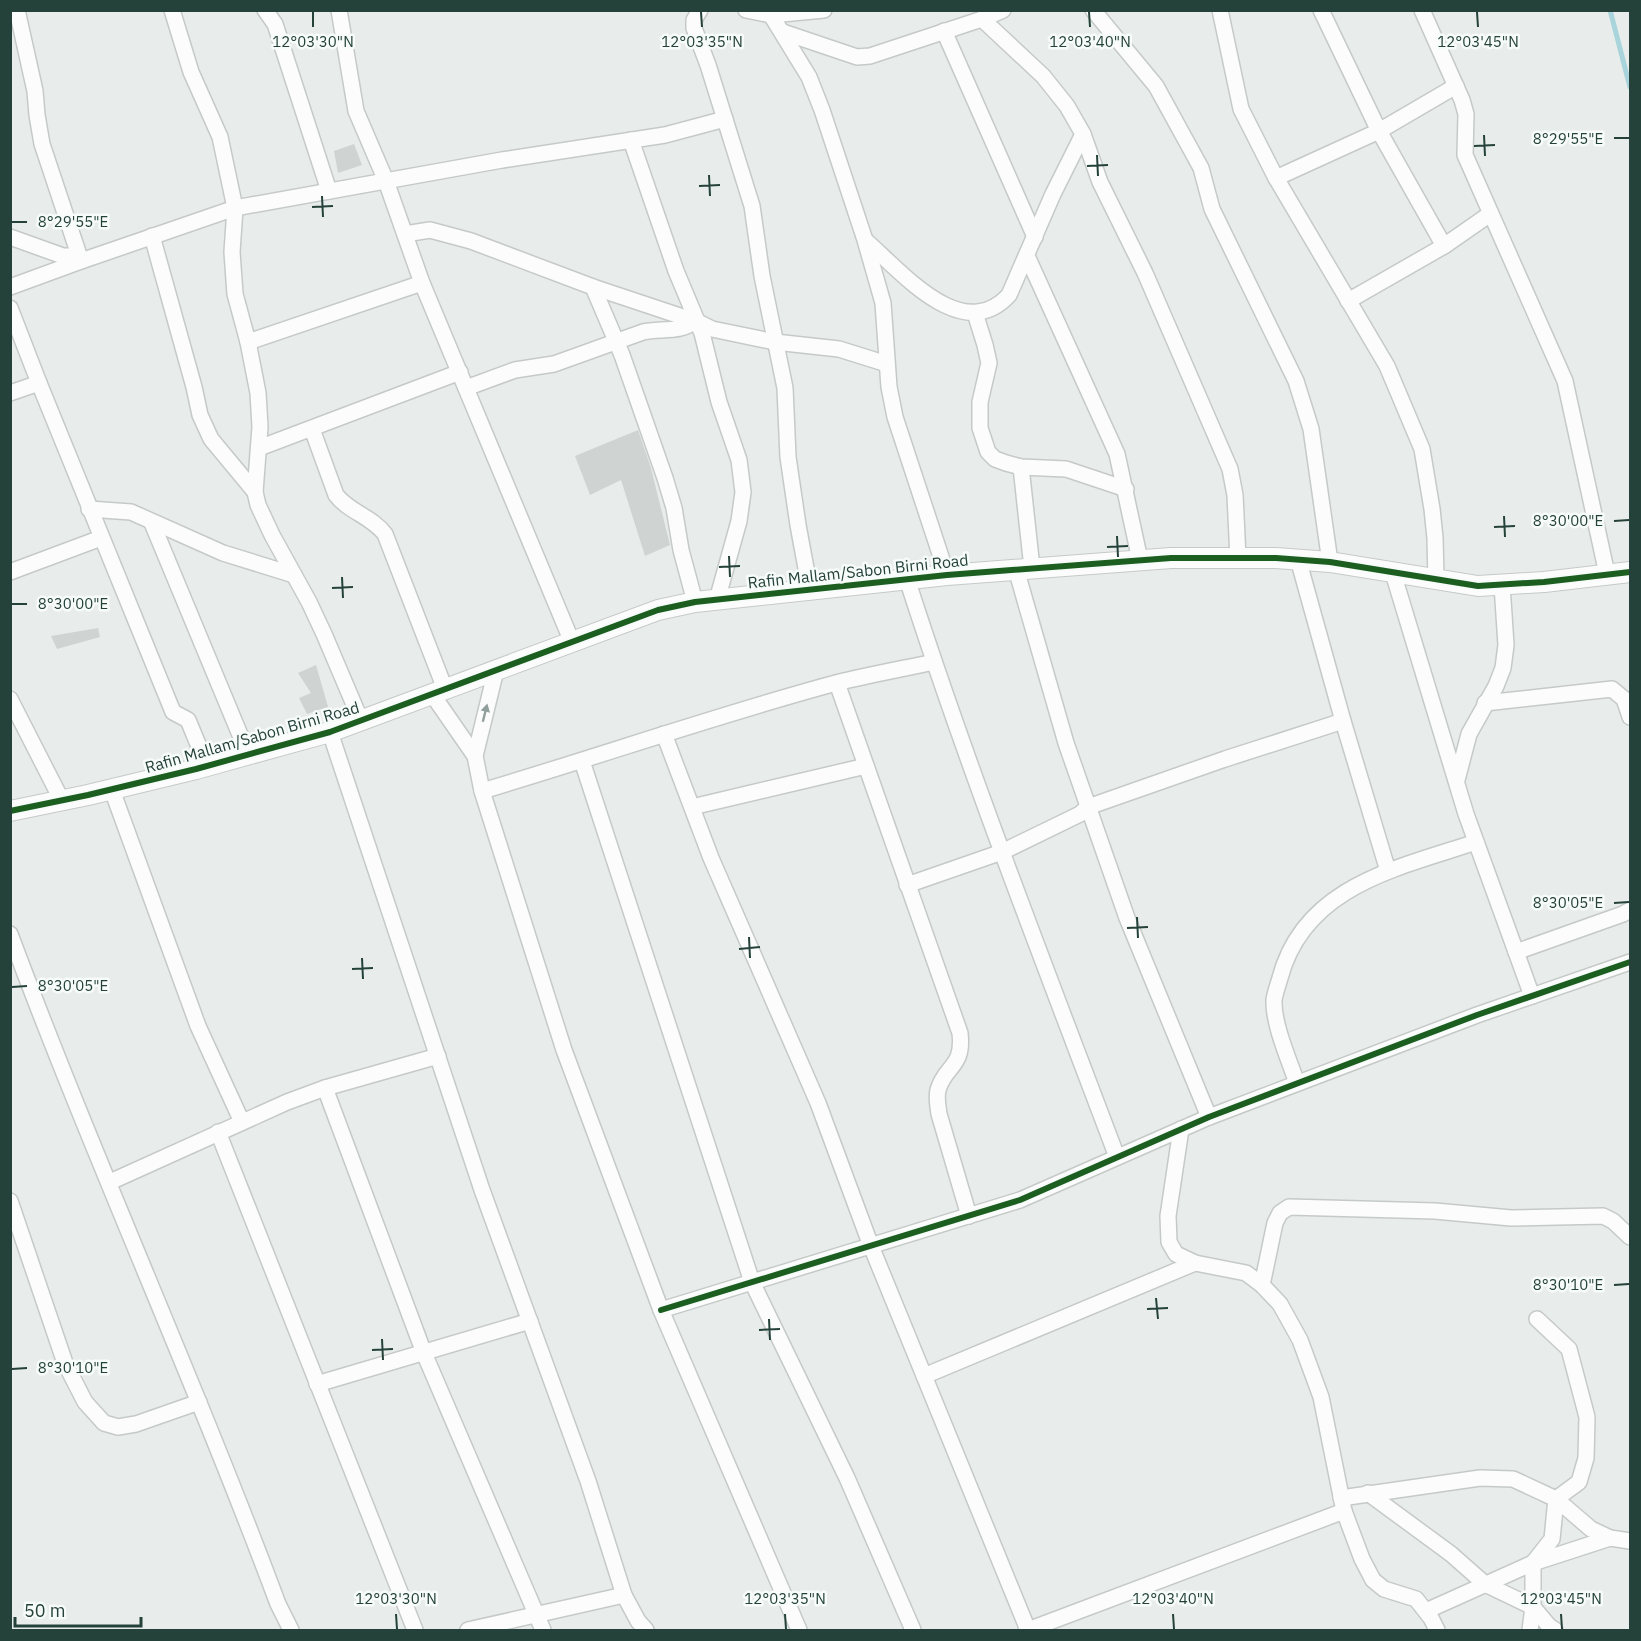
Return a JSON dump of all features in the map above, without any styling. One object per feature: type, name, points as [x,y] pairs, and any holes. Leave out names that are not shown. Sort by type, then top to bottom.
[{"type":"street","points":[[17,10],[35,91],[42,144],[80,258]]},
{"type":"street","points":[[172,10],[191,72],[220,137],[235,208],[232,252],[235,294],[248,342],[258,393],[260,427],[255,492],[261,514],[324,634],[361,721]]},
{"type":"street","points":[[265,10],[274,24],[329,191]]},
{"type":"street","points":[[339,10],[357,111],[386,181],[422,283],[572,642]]},
{"type":"street","points":[[700,10],[694,20],[694,28],[752,206],[762,276],[785,388],[788,456],[810,590]]},
{"type":"street","points":[[746,10],[771,15],[824,10]]},
{"type":"street","points":[[783,32],[857,57],[870,56],[1003,10]]},
{"type":"street","points":[[1093,10],[1156,86],[1201,168],[1212,209],[1296,381],[1311,429],[1330,562]]},
{"type":"street","points":[[1220,10],[1241,109],[1276,178],[1387,366],[1422,449],[1433,519],[1436,580]]},
{"type":"street","points":[[1322,10],[1379,131],[1444,246]]},
{"type":"street","points":[[1422,10],[1466,114],[1465,155],[1565,381],[1607,574]]},
{"type":"street","points":[[771,15],[809,76],[865,240],[883,303],[889,387],[895,417],[947,575]]},
{"type":"street","points":[[982,19],[1043,76],[1067,106],[1083,134],[1100,182],[1145,273],[1230,469],[1235,495],[1238,558]]},
{"type":"street","points":[[944,32],[1035,237]]},
{"type":"street","points":[[1276,178],[1379,131],[1456,86]]},
{"type":"street","points":[[10,287],[80,258],[235,208],[502,160],[665,135],[725,119]]},
{"type":"street","points":[[865,240],[934,300],[956,311],[975,313],[988,311],[1009,295],[1053,194],[1083,134]]},
{"type":"street","points":[[631,140],[676,272],[707,350],[719,402],[739,460],[743,492],[740,521],[717,600]]},
{"type":"street","points":[[1348,301],[1444,246],[1490,214]]},
{"type":"street","points":[[405,234],[430,230],[471,241],[593,287],[696,321],[712,329],[775,342],[839,349],[887,364]]},
{"type":"street","points":[[152,236],[200,415],[211,439],[255,492]]},
{"type":"street","points":[[10,237],[63,256],[80,258]]},
{"type":"street","points":[[1027,255],[1117,454],[1140,560]]},
{"type":"street","points":[[248,342],[422,283]]},
{"type":"street","points":[[593,287],[617,342],[674,508],[681,550],[694,602]]},
{"type":"street","points":[[10,308],[89,509],[173,712],[188,720],[207,766]]},
{"type":"street","points":[[975,313],[986,345],[989,363],[980,402],[980,428],[988,452],[995,459],[1022,466],[1066,469],[1126,489]]},
{"type":"street","points":[[466,388],[515,370],[554,364],[653,329],[685,327],[696,321]]},
{"type":"street","points":[[259,448],[460,372]]},
{"type":"street","points":[[10,393],[39,383]]},
{"type":"street","points":[[312,429],[336,495],[342,503],[377,524],[385,534],[439,692],[475,756],[482,791],[564,1050],[661,1310],[799,1630]]},
{"type":"street","points":[[1022,466],[1024,568],[1066,743],[1127,918],[1209,1117]]},
{"type":"street","points":[[89,509],[131,512],[223,553],[294,575]]},
{"type":"street","points":[[152,523],[248,754]]},
{"type":"street","points":[[10,573],[101,538]]},
{"type":"street","points":[[1298,559],[1388,871]]},
{"type":"street","name":"Rafin Mallam/Sabon Birni Road","points":[[10,811],[112,790],[330,732],[658,610],[694,602],[947,575],[1140,560],[1298,559],[1478,586],[1544,582],[1630,572]]},
{"type":"street","points":[[1393,573],[1466,814],[1532,996]]},
{"type":"street","points":[[908,579],[934,662],[1002,852],[1118,1157]]},
{"type":"street","points":[[1457,780],[1469,734],[1496,686],[1503,668],[1506,645],[1502,585]]},
{"type":"street","points":[[482,791],[837,683],[934,662]]},
{"type":"street","points":[[475,756],[496,670]]},
{"type":"street","points":[[837,683],[960,1033],[962,1045],[957,1063],[943,1080],[937,1099],[939,1114],[969,1216]]},
{"type":"street","points":[[1485,703],[1612,689],[1624,699],[1630,717]]},
{"type":"street","points":[[10,699],[62,801]]},
{"type":"street","points":[[907,885],[1002,852],[1080,814],[1089,807],[1225,759],[1343,721]]},
{"type":"street","points":[[330,732],[482,1190],[588,1481],[624,1595],[638,1621],[646,1630]]},
{"type":"street","points":[[664,734],[711,858],[818,1103],[871,1246],[1027,1630],[1368,1493],[1480,1478],[1513,1479],[1556,1499],[1591,1529],[1610,1538],[1630,1541]]},
{"type":"street","points":[[582,761],[752,1282],[848,1478],[913,1630]]},
{"type":"street","points":[[692,807],[866,766]]},
{"type":"street","points":[[112,790],[198,1026],[242,1122]]},
{"type":"street","points":[[1297,1083],[1280,1034],[1274,1000],[1285,958],[1296,938],[1325,906],[1348,889],[1388,871],[1476,842]]},
{"type":"street","points":[[1516,952],[1630,910]]},
{"type":"street","points":[[10,934],[36,1004],[199,1402],[278,1604],[291,1630]]},
{"type":"street","points":[[661,1310],[1020,1200],[1209,1117],[1532,996],[1630,962]]},
{"type":"street","points":[[110,1182],[218,1132],[325,1088],[438,1056]]},
{"type":"street","points":[[325,1088],[424,1353],[543,1630]]},
{"type":"street","points":[[1181,1129],[1168,1216],[1169,1242],[1176,1254],[1195,1263],[1246,1273],[1262,1285],[1280,1304],[1300,1340],[1321,1397],[1343,1504],[1362,1559],[1373,1580],[1384,1589],[1416,1599],[1437,1630]]},
{"type":"street","points":[[218,1132],[415,1630]]},
{"type":"street","points":[[10,1201],[65,1362],[85,1402],[104,1424],[118,1427],[136,1424],[199,1402]]},
{"type":"street","points":[[1262,1285],[1275,1223],[1280,1213],[1289,1207],[1435,1211],[1511,1218],[1603,1216],[1613,1221],[1630,1237]]},
{"type":"street","points":[[924,1376],[1195,1263]]},
{"type":"street","points":[[1530,1630],[1533,1607],[1533,1563],[1552,1539],[1556,1499],[1579,1482],[1586,1458],[1587,1417],[1569,1349],[1537,1319]]},
{"type":"street","points":[[317,1384],[530,1321]]},
{"type":"street","points":[[1368,1493],[1451,1554],[1485,1584],[1533,1607],[1555,1630]]},
{"type":"street","points":[[1426,1611],[1533,1563],[1610,1538]]},
{"type":"street","points":[[468,1630],[624,1595]]},
{"type":"building","points":[[354,144],[362,165],[338,173],[334,151]]},
{"type":"building","points":[[638,430],[651,468],[670,545],[645,556],[621,480],[590,495],[575,456]]},
{"type":"building","points":[[98,628],[100,637],[57,649],[51,636]]},
{"type":"building","points":[[316,665],[331,717],[328,719],[321,709],[307,714],[299,698],[311,693],[298,673]]},
{"type":"waterway","points":[[1610,10],[1630,87]]},
{"type":"cycle path","points":[[10,811],[196,769],[330,732],[658,610],[695,602],[947,575],[1171,558],[1276,558],[1330,562],[1478,586],[1544,582],[1630,572]]},
{"type":"cycle path","points":[[661,1310],[1020,1200],[1209,1117],[1477,1015],[1630,962]]}]
